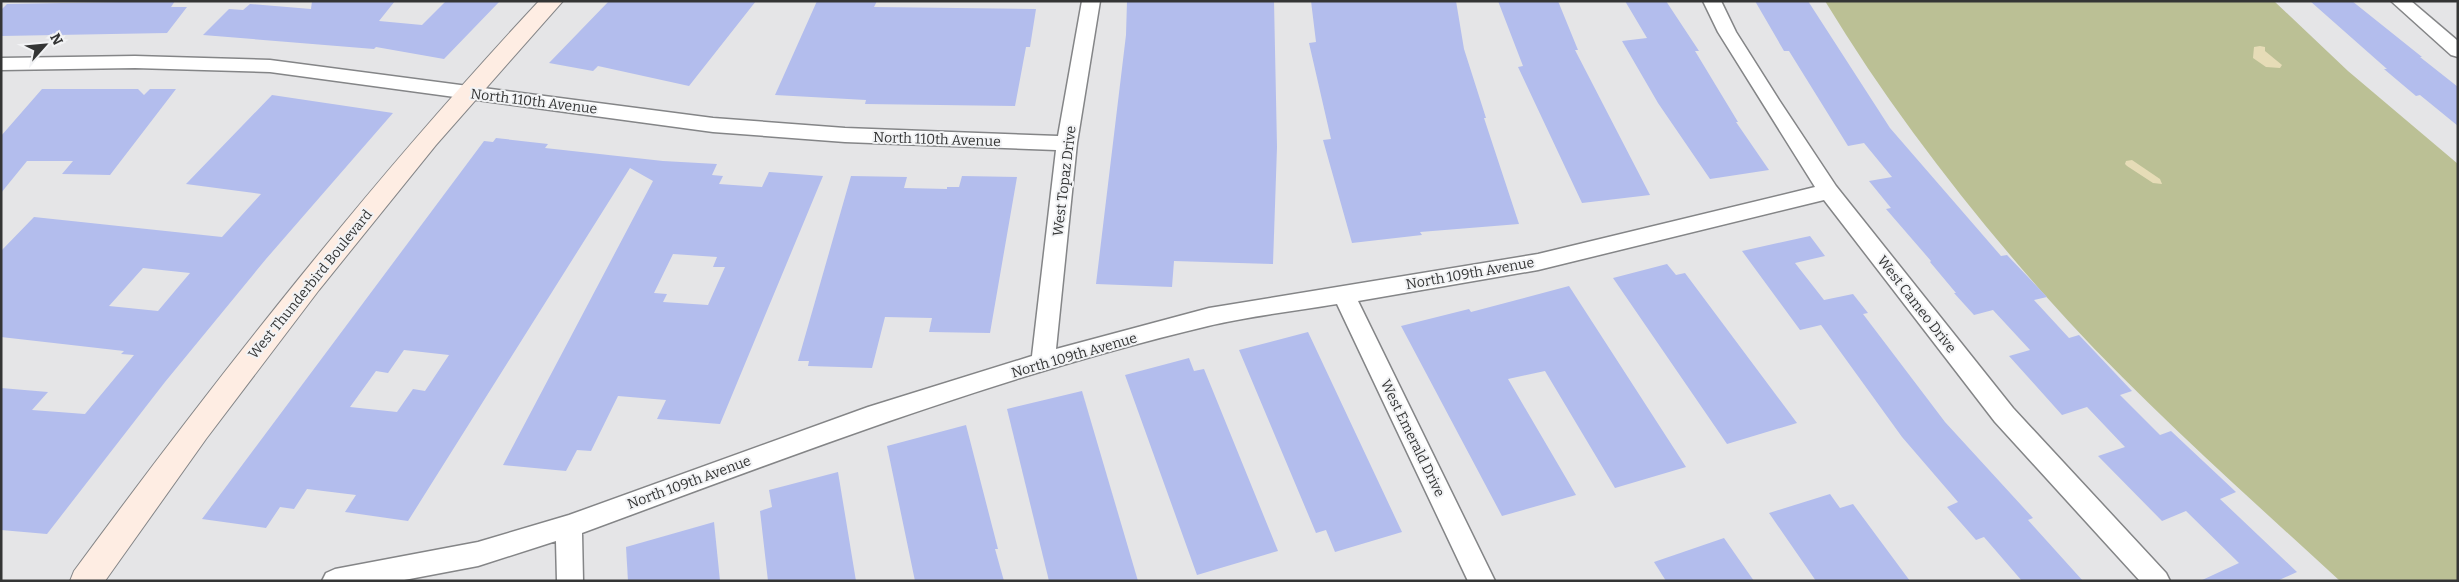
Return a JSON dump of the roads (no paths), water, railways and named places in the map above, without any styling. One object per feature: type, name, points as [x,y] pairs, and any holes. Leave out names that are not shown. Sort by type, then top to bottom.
[{"type":"street","name":"West Thunderbird Boulevard","points":[[86,581],[233,380],[342,241],[468,93],[552,1]]},
{"type":"street","name":"West Topaz Drive","points":[[1043,362],[1067,143],[1091,1]]},
{"type":"street","name":"West Cameo Drive","points":[[1712,1],[1727,32],[1757,81],[1829,191],[2004,415],[2157,581]]},
{"type":"street","points":[[2400,1],[2458,51]]},
{"type":"street","name":"North 110th Avenue","points":[[1,64],[135,62],[270,66],[713,125],[846,135],[1067,143]]},
{"type":"street","name":"North 109th Avenue","points":[[335,581],[478,554],[569,526],[877,414],[1043,362],[1209,317],[1538,262],[1829,191]]},
{"type":"street","name":"West Emerald Drive","points":[[1344,295],[1482,581]]},
{"type":"street","points":[[569,526],[570,581]]}]
